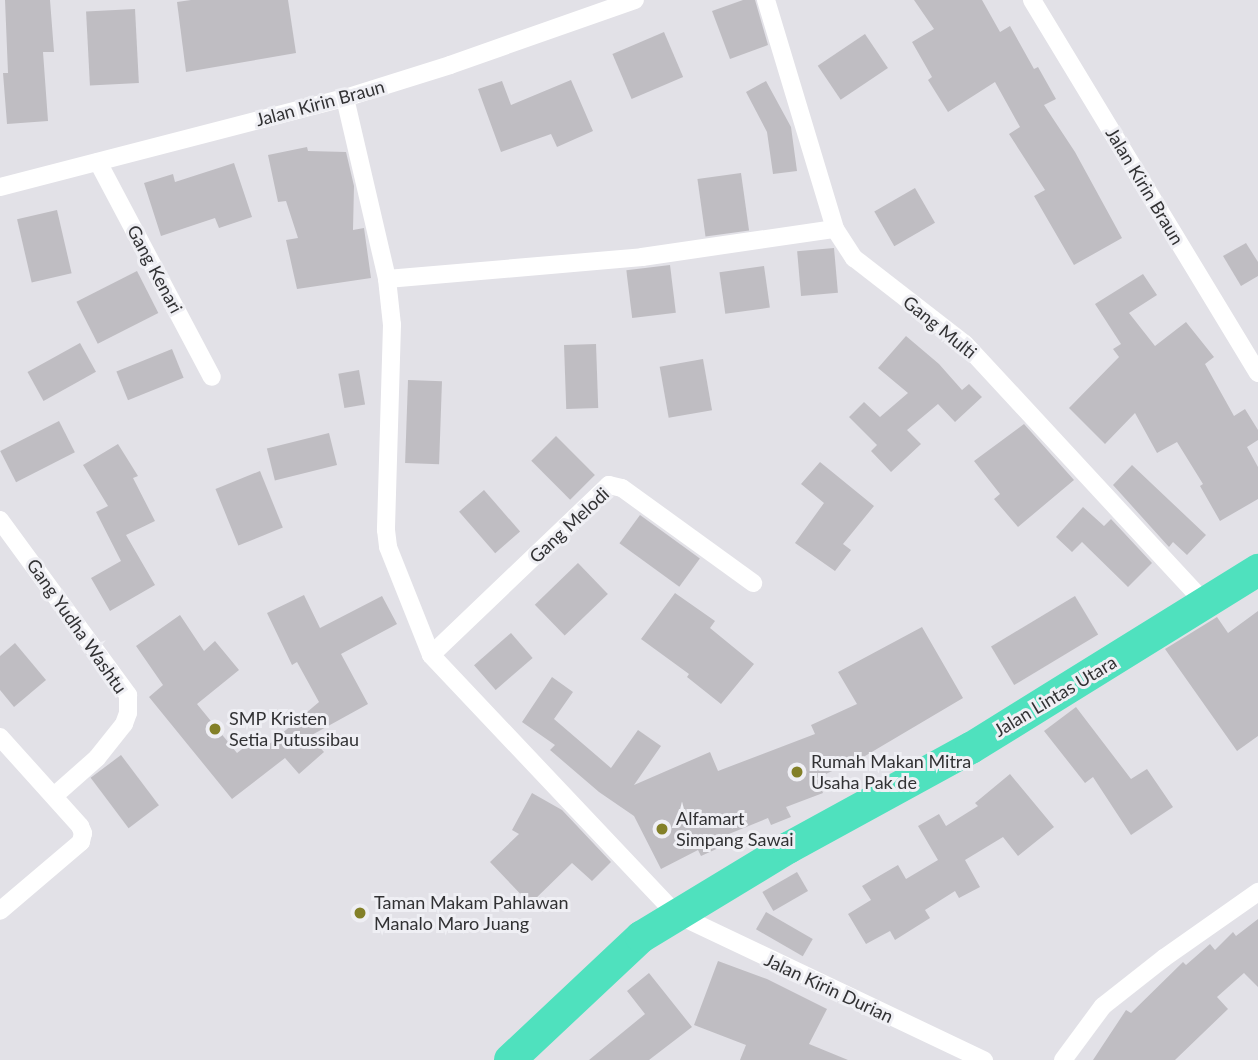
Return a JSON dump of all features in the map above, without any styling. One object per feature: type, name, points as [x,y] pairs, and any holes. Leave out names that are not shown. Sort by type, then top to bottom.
[{"type":"highway","name":"Jalan Lintas Utara","points":[[510,1060],[612,961],[676,914],[788,848],[971,748],[1258,570]]},
{"type":"street","name":"Jalan Kirin Braun","points":[[0,187],[345,98],[635,0]]},
{"type":"street","name":"Gang Multi","points":[[766,0],[835,229],[854,258],[965,344],[1206,604]]},
{"type":"street","name":"Jalan Kirin Braun","points":[[1032,0],[1258,373]]},
{"type":"street","points":[[345,98],[387,279],[392,325],[392,404],[386,530],[397,574],[430,652],[676,914]]},
{"type":"street","name":"Gang Kenari","points":[[98,162],[212,377]]},
{"type":"street","points":[[387,279],[642,257],[835,229]]},
{"type":"street","name":"Gang Melodi","points":[[430,652],[609,485],[622,488],[753,583]]},
{"type":"street","name":"Gang Yudha Washtu","points":[[0,520],[128,695],[128,713],[124,724],[97,758],[54,796]]},
{"type":"street","points":[[0,737],[80,826],[81,842],[0,911]]},
{"type":"street","points":[[1063,1060],[1103,1006],[1164,958],[1258,892]]},
{"type":"street","name":"Jalan Kirin Durian","points":[[676,914],[984,1060]]},
{"type":"building","points":[[5,0],[50,0],[54,52],[43,52],[48,121],[7,124],[3,73],[8,73]]},
{"type":"building","points":[[288,0],[296,53],[186,72],[177,2]]},
{"type":"building","points":[[743,0],[755,0],[768,45],[730,59],[712,11]]},
{"type":"building","points":[[914,0],[982,0],[1000,32],[1010,26],[1034,69],[1038,67],[1056,99],[1044,105],[1075,152],[1122,238],[1074,265],[1034,196],[1045,190],[1009,134],[1020,127],[995,82],[948,112],[928,80],[932,77],[912,42],[934,29]]},
{"type":"building","points":[[135,9],[139,83],[90,85],[86,12]]},
{"type":"building","points":[[664,32],[683,77],[632,99],[612,54]]},
{"type":"building","points":[[865,34],[888,68],[841,100],[818,66]]},
{"type":"building","points":[[571,80],[593,131],[557,147],[551,134],[501,152],[478,89],[502,81],[511,105]]},
{"type":"building","points":[[766,81],[791,127],[797,171],[773,174],[767,132],[746,92]]},
{"type":"building","points":[[307,147],[308,151],[346,152],[354,186],[353,230],[364,228],[371,278],[297,289],[286,240],[298,238],[286,201],[278,202],[268,155]]},
{"type":"building","points":[[234,163],[252,217],[219,228],[215,218],[161,236],[144,183],[173,174],[175,182]]},
{"type":"building","points":[[741,173],[749,230],[706,237],[697,179]]},
{"type":"building","points":[[915,188],[935,223],[894,246],[874,212]]},
{"type":"building","points":[[57,210],[72,273],[32,283],[17,219]]},
{"type":"building","points":[[1246,243],[1258,262],[1258,276],[1241,286],[1223,256]]},
{"type":"building","points":[[834,248],[838,293],[801,296],[797,251]]},
{"type":"building","points":[[670,265],[676,313],[632,318],[626,270]]},
{"type":"building","points":[[764,266],[770,308],[725,314],[719,272]]},
{"type":"building","points":[[137,271],[158,313],[98,344],[76,302]]},
{"type":"building","points":[[1143,274],[1157,295],[1129,313],[1155,346],[1186,322],[1214,357],[1205,364],[1234,416],[1245,409],[1258,430],[1258,440],[1247,447],[1258,467],[1258,499],[1220,521],[1200,486],[1203,484],[1177,442],[1157,453],[1135,413],[1105,444],[1069,408],[1119,357],[1113,349],[1121,344],[1095,304]]},
{"type":"building","points":[[906,336],[939,364],[962,390],[969,384],[982,397],[955,422],[938,404],[907,430],[921,444],[891,472],[871,451],[877,445],[849,417],[864,402],[880,417],[908,393],[878,368]]},
{"type":"building","points":[[80,343],[96,372],[44,401],[28,372]]},
{"type":"building","points":[[596,344],[598,408],[566,409],[564,345]]},
{"type":"building","points":[[172,349],[184,378],[128,400],[116,371]]},
{"type":"building","points":[[703,359],[712,410],[669,418],[660,367]]},
{"type":"building","points":[[359,370],[365,404],[344,408],[338,374]]},
{"type":"building","points":[[408,380],[442,381],[439,464],[405,463]]},
{"type":"building","points":[[59,421],[75,452],[16,482],[0,451]]},
{"type":"building","points":[[1024,424],[1074,480],[1018,527],[994,499],[1000,494],[974,461]]},
{"type":"building","points":[[329,433],[337,465],[275,481],[267,448]]},
{"type":"building","points":[[556,436],[595,475],[570,500],[531,461]]},
{"type":"building","points":[[118,444],[138,476],[133,478],[155,521],[126,535],[155,585],[110,611],[91,578],[121,561],[96,512],[108,506],[83,465]]},
{"type":"building","points":[[820,462],[874,506],[843,544],[851,550],[835,571],[795,543],[824,503],[801,484]]},
{"type":"building","points":[[1132,465],[1206,535],[1187,555],[1173,542],[1169,547],[1113,485]]},
{"type":"building","points":[[260,471],[283,528],[238,546],[215,489]]},
{"type":"building","points":[[484,490],[520,532],[495,553],[459,512]]},
{"type":"building","points":[[1083,507],[1104,526],[1111,519],[1152,563],[1128,587],[1082,542],[1072,552],[1056,537]]},
{"type":"building","points":[[640,515],[700,558],[679,587],[619,543]]},
{"type":"building","points":[[578,563],[608,594],[565,636],[535,605]]},
{"type":"building","points":[[675,593],[715,621],[710,628],[754,664],[721,704],[687,677],[689,674],[641,639]]},
{"type":"building","points":[[304,595],[320,628],[382,596],[397,624],[341,654],[368,704],[310,736],[324,752],[299,774],[285,758],[232,799],[149,697],[163,685],[136,646],[180,615],[204,651],[215,641],[239,670],[197,704],[237,753],[259,736],[267,746],[319,702],[297,662],[292,665],[267,613]]},
{"type":"building","points":[[1075,596],[1098,635],[1014,685],[991,646]]},
{"type":"building","points":[[1258,611],[1258,736],[1237,751],[1165,649],[1217,617],[1228,633]]},
{"type":"building","points":[[922,627],[963,698],[865,756],[817,778],[823,793],[786,807],[791,817],[771,825],[768,818],[719,838],[723,846],[701,856],[698,850],[661,869],[634,816],[599,792],[550,750],[555,745],[522,722],[552,677],[573,692],[554,719],[611,768],[638,730],[661,746],[634,785],[710,752],[718,771],[815,734],[811,725],[857,704],[838,672]]},
{"type":"building","points":[[511,633],[533,658],[496,690],[474,665]]},
{"type":"building","points":[[15,643],[46,680],[14,707],[0,690],[0,656]]},
{"type":"building","points":[[1076,707],[1131,779],[1147,769],[1173,807],[1131,835],[1093,777],[1085,783],[1044,731]]},
{"type":"building","points":[[121,755],[159,805],[129,828],[91,778]]},
{"type":"building","points":[[1010,774],[1054,827],[1018,856],[1003,837],[965,860],[980,887],[959,898],[955,891],[925,910],[930,918],[895,940],[890,931],[866,944],[848,914],[871,900],[862,886],[898,865],[906,879],[938,860],[918,826],[939,814],[946,826],[978,806],[975,803]]},
{"type":"building","points":[[532,793],[562,810],[611,862],[592,881],[572,863],[530,904],[490,862],[519,834],[512,830]]},
{"type":"building","points":[[797,872],[808,891],[773,911],[762,892]]},
{"type":"building","points":[[766,912],[813,939],[803,956],[756,929]]},
{"type":"building","points":[[1258,919],[1258,987],[1244,973],[1217,997],[1228,1009],[1175,1060],[1093,1060],[1126,1010],[1131,1013],[1183,962],[1186,965],[1210,944],[1215,950],[1233,932],[1236,936]]},
{"type":"building","points":[[718,961],[767,979],[827,1009],[809,1044],[848,1060],[740,1060],[746,1045],[694,1025]]},
{"type":"building","points":[[649,973],[692,1027],[649,1060],[589,1060],[645,1014],[627,991]]},
{"type":"place","name":"SMP Kristen Setia Putussibau","points":[[215,729]]},
{"type":"place","name":"Rumah Makan Mitra Usaha Pak de","points":[[797,772]]},
{"type":"place","name":"Alfamart Simpang Sawai","points":[[662,829]]},
{"type":"place","name":"Taman Makam Pahlawan Manalo Maro Juang","points":[[360,913]]}]
